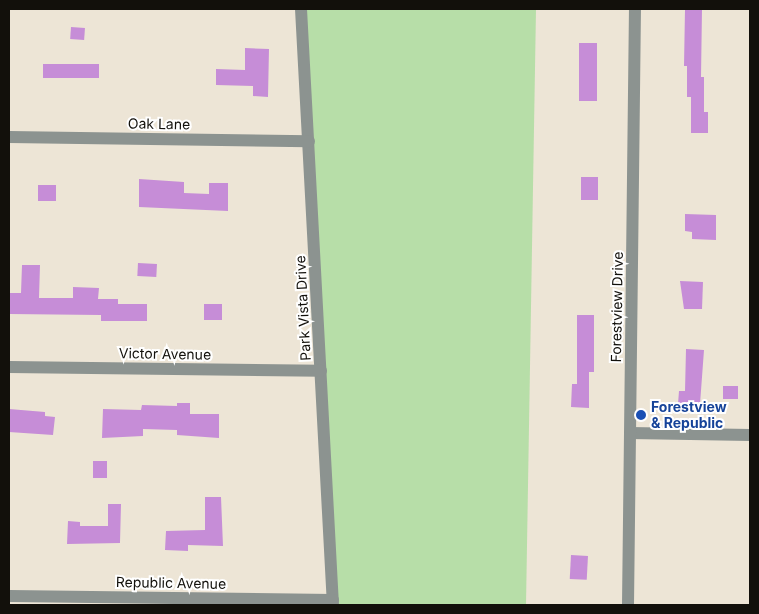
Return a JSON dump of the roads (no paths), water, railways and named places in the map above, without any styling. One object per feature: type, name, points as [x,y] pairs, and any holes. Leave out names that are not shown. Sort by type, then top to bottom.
[{"type":"street","name":"Park Vista Drive","points":[[302,9],[333,603]]},
{"type":"street","name":"Forestview Drive","points":[[628,605],[636,9]]},
{"type":"street","name":"Oak Lane","points":[[9,137],[308,141]]},
{"type":"street","name":"Victor Avenue","points":[[9,367],[321,371]]},
{"type":"street","points":[[630,433],[750,435]]},
{"type":"street","name":"Republic Avenue","points":[[9,596],[333,603]]},
{"type":"place","name":"Forestview & Republic","points":[[641,415]]}]
